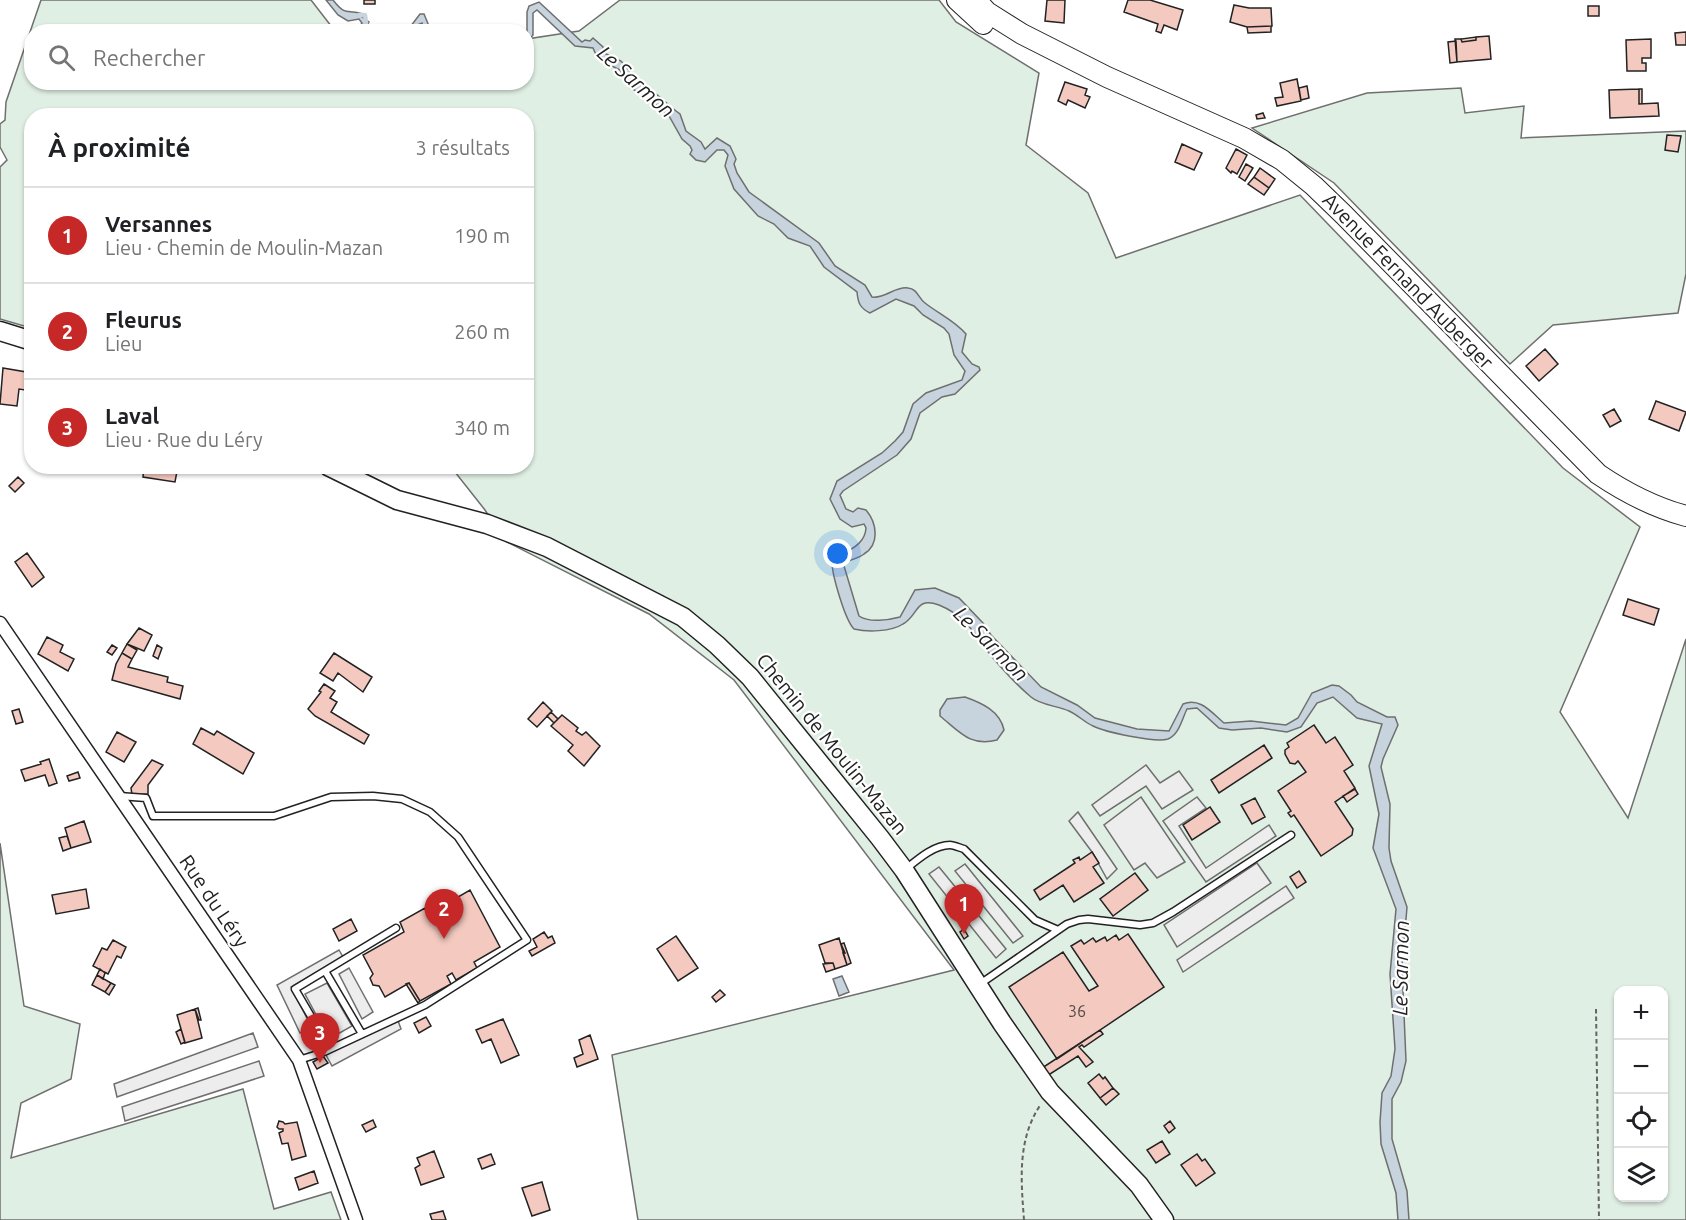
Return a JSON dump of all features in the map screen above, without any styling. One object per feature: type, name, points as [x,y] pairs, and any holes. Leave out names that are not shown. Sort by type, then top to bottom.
[{"type":"main road","name":"Avenue Fernand Auberger","points":[[957,0],[1001,37],[1107,77]]},
{"type":"main road","name":"Avenue Fernand Auberger","points":[[976,0],[987,12],[1022,34],[1107,77],[1244,138],[1282,160],[1344,215],[1598,474],[1634,498],[1686,516]]},
{"type":"street","points":[[0,332],[24,339]]},
{"type":"street","name":"Chemin de Moulin-Mazan","points":[[344,474],[397,500],[487,524],[547,547],[683,617],[717,645],[750,677],[904,870],[1050,1092],[1139,1185],[1164,1220]]},
{"type":"street","name":"Rue du Léry","points":[[0,623],[300,1060],[356,1220]]},
{"type":"lane","points":[[118,796],[146,798],[153,816],[274,816],[331,797],[373,796],[402,799],[430,812],[458,837],[527,940],[425,1005],[330,1049],[300,1060]]},
{"type":"lane","points":[[979,986],[1058,930],[1079,920],[1140,925],[1153,923],[1291,835]]},
{"type":"lane","points":[[904,870],[920,857],[941,847],[949,845],[964,849],[1035,920],[1058,930]]},
{"type":"lane","points":[[330,1049],[295,989],[396,928]]},
{"type":"lane","points":[[325,971],[362,1034]]},
{"type":"path","points":[[1596,1009],[1599,1220]]},
{"type":"path","points":[[1024,1220],[1021,1182],[1022,1149],[1034,1114],[1050,1092]]},
{"type":"green space","points":[[41,0],[311,0],[330,24],[33,24]]},
{"type":"green space","points":[[620,0],[939,0],[956,22],[1039,73],[1026,145],[1088,193],[1116,258],[1300,195],[1563,468],[1640,527],[1560,712],[1628,818],[1686,639],[1686,1220],[638,1220],[612,1055],[954,970],[734,680],[649,614],[505,541],[485,510],[457,474],[534,474],[534,108],[24,108],[24,326],[0,319],[0,167],[7,160],[0,147],[0,124],[5,120],[6,102],[24,50],[24,90],[534,90],[534,38],[579,31]]},
{"type":"green space","points":[[1461,88],[1465,113],[1524,106],[1521,138],[1686,131],[1686,274],[1678,313],[1553,325],[1510,364],[1334,183],[1252,128],[1367,93]]},
{"type":"green space","points":[[0,843],[24,1006],[80,1024],[71,1079],[21,1103],[11,1158],[243,1089],[274,1209],[331,1192],[341,1220],[0,1220]]},
{"type":"shaded area","points":[[1146,765],[1160,783],[1179,771],[1193,790],[1162,809],[1146,786],[1100,816],[1092,805]]},
{"type":"shaded area","points":[[1141,797],[1185,862],[1157,878],[1145,863],[1134,870],[1104,825]]},
{"type":"shaded area","points":[[1197,797],[1206,808],[1179,826],[1206,868],[1269,825],[1276,836],[1206,882],[1163,821]]},
{"type":"shaded area","points":[[1078,812],[1117,869],[1107,879],[1092,852],[1069,821]]},
{"type":"shaded area","points":[[1257,863],[1271,883],[1177,947],[1164,925]]},
{"type":"shaded area","points":[[965,864],[1023,936],[1013,943],[955,871]]},
{"type":"shaded area","points":[[939,867],[1006,949],[996,958],[929,874]]},
{"type":"shaded area","points":[[1286,886],[1294,898],[1183,972],[1177,960]]},
{"type":"shaded area","points":[[339,950],[343,957],[291,987],[312,1028],[300,1033],[277,985]]},
{"type":"shaded area","points":[[349,968],[373,1012],[362,1019],[339,974]]},
{"type":"shaded area","points":[[327,983],[352,1026],[329,1039],[305,994]]},
{"type":"shaded area","points":[[397,1018],[401,1029],[332,1066],[326,1055],[362,1034]]},
{"type":"shaded area","points":[[253,1033],[258,1047],[117,1097],[114,1084]]},
{"type":"shaded area","points":[[259,1061],[264,1076],[125,1121],[122,1107]]},
{"type":"water","points":[[326,0],[333,0],[344,11],[363,14],[362,17],[369,22],[361,24],[359,19],[348,21],[338,15]]},
{"type":"water","points":[[539,2],[582,42],[593,38],[603,47],[604,53],[621,61],[635,82],[649,88],[680,114],[686,131],[701,142],[705,149],[717,138],[730,146],[736,159],[734,164],[737,173],[749,192],[819,243],[835,266],[865,285],[872,297],[903,288],[911,289],[925,303],[952,321],[966,334],[962,352],[980,370],[955,394],[942,397],[920,413],[911,439],[897,455],[840,495],[846,509],[853,512],[858,508],[866,510],[873,521],[875,533],[873,545],[869,550],[860,557],[845,562],[844,566],[859,616],[873,620],[900,617],[915,590],[935,588],[959,598],[1041,687],[1077,705],[1095,718],[1137,729],[1169,731],[1183,704],[1189,702],[1205,707],[1224,723],[1251,721],[1286,725],[1298,718],[1312,693],[1332,685],[1339,686],[1357,702],[1387,717],[1395,717],[1398,725],[1381,767],[1390,804],[1391,861],[1407,907],[1402,967],[1406,1061],[1401,1082],[1392,1099],[1392,1139],[1407,1191],[1409,1220],[1398,1220],[1396,1193],[1381,1144],[1382,1093],[1391,1076],[1395,1049],[1390,974],[1396,909],[1373,848],[1379,814],[1369,766],[1382,724],[1357,718],[1333,697],[1317,703],[1301,727],[1287,732],[1261,728],[1232,730],[1219,728],[1197,708],[1187,709],[1178,730],[1172,737],[1152,740],[1099,728],[1069,711],[1035,700],[993,658],[964,621],[939,605],[926,603],[921,605],[908,620],[892,629],[872,631],[854,629],[840,597],[832,562],[862,540],[866,528],[864,524],[852,527],[840,519],[830,499],[837,481],[882,453],[903,432],[913,404],[926,393],[962,380],[965,371],[954,355],[949,334],[914,306],[896,299],[870,313],[864,309],[859,302],[857,292],[824,267],[810,246],[788,238],[774,224],[758,216],[734,189],[725,166],[728,155],[724,150],[717,150],[705,162],[696,160],[690,154],[692,150],[690,146],[682,139],[669,116],[645,95],[630,88],[620,70],[597,57],[593,48],[575,46],[537,10],[533,13],[533,24],[527,24],[529,6]]},
{"type":"water","points":[[420,14],[424,14],[428,24],[422,23],[412,24]]},
{"type":"water","points":[[965,697],[984,705],[999,718],[1004,730],[997,740],[988,742],[972,740],[940,716],[940,710],[947,699]]},
{"type":"water","points":[[842,976],[849,992],[839,996],[833,979]]},
{"type":"building","points":[[364,0],[375,0],[375,4],[364,4]]},
{"type":"building","points":[[1047,0],[1065,0],[1064,23],[1045,21]]},
{"type":"building","points":[[1128,0],[1150,0],[1183,10],[1177,30],[1164,25],[1161,33],[1156,31],[1158,24],[1124,12]]},
{"type":"building","points":[[1234,5],[1271,8],[1272,26],[1247,27],[1230,22]]},
{"type":"building","points":[[1588,6],[1599,6],[1599,16],[1588,16]]},
{"type":"building","points":[[1271,26],[1271,32],[1248,33],[1247,27]]},
{"type":"building","points":[[1686,32],[1686,45],[1676,45],[1675,33]]},
{"type":"building","points":[[1489,36],[1491,59],[1457,62],[1455,39],[1461,39],[1462,42],[1476,40],[1476,37]]},
{"type":"building","points":[[1476,37],[1476,40],[1462,42],[1461,39]]},
{"type":"building","points":[[1651,39],[1651,58],[1642,58],[1642,63],[1646,63],[1646,71],[1627,71],[1626,40]]},
{"type":"building","points":[[1456,41],[1457,62],[1450,63],[1448,42]]},
{"type":"building","points":[[1297,79],[1301,101],[1277,106],[1275,98],[1283,97],[1280,83]]},
{"type":"building","points":[[1065,82],[1087,89],[1085,95],[1090,97],[1085,108],[1068,100],[1066,105],[1058,101]]},
{"type":"building","points":[[1307,86],[1309,98],[1301,100],[1299,88]]},
{"type":"building","points":[[1639,89],[1642,89],[1642,104],[1639,104]]},
{"type":"building","points":[[1639,89],[1639,104],[1658,103],[1659,116],[1610,118],[1609,90]]},
{"type":"building","points":[[1263,113],[1265,118],[1257,119],[1256,115]]},
{"type":"building","points":[[1667,135],[1681,136],[1678,152],[1665,150]]},
{"type":"building","points":[[1182,144],[1202,153],[1194,170],[1175,162]]},
{"type":"building","points":[[1236,149],[1247,155],[1237,174],[1232,171],[1231,173],[1226,168]]},
{"type":"building","points":[[1246,164],[1253,168],[1245,181],[1239,177]]},
{"type":"building","points":[[1260,168],[1275,179],[1269,188],[1254,177]]},
{"type":"building","points":[[1254,177],[1269,188],[1264,195],[1248,184]]},
{"type":"building","points":[[1545,349],[1558,364],[1539,381],[1526,366]]},
{"type":"building","points":[[3,368],[24,372],[24,390],[19,389],[17,406],[0,404]]},
{"type":"building","points":[[1656,401],[1686,412],[1679,431],[1649,419]]},
{"type":"building","points":[[1614,409],[1621,421],[1610,427],[1603,415]]},
{"type":"building","points":[[143,474],[176,474],[175,482],[143,477]]},
{"type":"building","points":[[18,477],[24,483],[15,492],[9,486]]},
{"type":"building","points":[[27,553],[44,577],[32,587],[15,562]]},
{"type":"building","points":[[1628,599],[1659,609],[1654,625],[1623,615]]},
{"type":"building","points":[[139,628],[152,635],[144,651],[127,644]]},
{"type":"building","points":[[47,637],[63,645],[60,652],[74,659],[68,671],[38,654]]},
{"type":"building","points":[[127,644],[137,650],[132,659],[122,653]]},
{"type":"building","points":[[112,645],[117,648],[112,655],[107,652]]},
{"type":"building","points":[[157,645],[162,648],[158,659],[153,656]]},
{"type":"building","points":[[122,653],[132,659],[128,667],[168,677],[167,682],[183,686],[180,699],[112,680],[116,664]]},
{"type":"building","points":[[334,653],[372,677],[363,692],[338,673],[333,681],[320,673]]},
{"type":"building","points":[[324,684],[335,691],[330,698],[337,702],[331,712],[369,735],[364,744],[315,716],[308,709]]},
{"type":"building","points":[[543,702],[552,711],[537,727],[528,719]]},
{"type":"building","points":[[19,709],[23,722],[16,724],[12,711]]},
{"type":"building","points":[[551,712],[558,719],[554,723],[547,716]]},
{"type":"building","points":[[562,715],[578,728],[576,731],[582,735],[586,732],[600,746],[584,766],[568,751],[573,745],[551,726]]},
{"type":"building","points":[[1314,725],[1326,743],[1335,737],[1353,765],[1344,771],[1355,788],[1335,802],[1353,829],[1352,835],[1321,856],[1294,815],[1291,817],[1288,813],[1291,811],[1278,791],[1306,772],[1298,761],[1295,764],[1290,763],[1285,750],[1289,747],[1287,743]]},
{"type":"building","points":[[201,728],[214,735],[217,731],[254,753],[243,774],[193,744]]},
{"type":"building","points":[[117,732],[136,742],[124,762],[106,752]]},
{"type":"building","points":[[1264,745],[1272,758],[1219,793],[1211,780]]},
{"type":"building","points":[[49,759],[57,783],[49,786],[45,775],[25,781],[21,770]]},
{"type":"building","points":[[152,760],[163,765],[148,785],[148,794],[132,795],[131,788]]},
{"type":"building","points":[[78,772],[80,778],[69,781],[67,776]]},
{"type":"building","points":[[1355,789],[1358,794],[1347,802],[1343,796]]},
{"type":"building","points":[[1255,798],[1265,817],[1252,824],[1241,805]]},
{"type":"building","points":[[1210,807],[1220,822],[1192,840],[1183,825]]},
{"type":"building","points":[[84,821],[91,842],[71,848],[65,828]]},
{"type":"building","points":[[67,836],[71,848],[63,851],[59,838]]},
{"type":"building","points":[[1092,852],[1099,863],[1093,867],[1104,883],[1074,902],[1063,885],[1040,900],[1034,890],[1075,863],[1073,860],[1079,857],[1080,860]]},
{"type":"building","points":[[1299,871],[1306,882],[1297,888],[1290,877]]},
{"type":"building","points":[[1135,873],[1148,890],[1113,916],[1100,899]]},
{"type":"building","points":[[86,889],[89,908],[56,914],[52,895]]},
{"type":"building","points":[[470,890],[500,947],[474,962],[477,968],[456,980],[452,973],[447,976],[451,984],[420,1001],[409,983],[385,997],[379,986],[373,985],[370,978],[373,974],[363,955],[404,932],[400,922],[425,908],[429,914]]},
{"type":"building","points":[[351,919],[357,931],[339,941],[333,929]]},
{"type":"building","points":[[964,929],[968,936],[964,939],[960,932]]},
{"type":"building","points":[[544,932],[548,938],[552,936],[555,943],[532,956],[529,951],[537,947],[533,939]]},
{"type":"building","points":[[1128,934],[1164,987],[1057,1059],[1009,987],[1063,952],[1089,991],[1098,986],[1071,946],[1081,940],[1084,944],[1093,938],[1096,942],[1105,937],[1107,941],[1116,935],[1119,940]]},
{"type":"building","points":[[676,936],[698,968],[678,981],[657,949]]},
{"type":"building","points":[[839,938],[847,965],[835,969],[833,963],[825,963],[819,945]]},
{"type":"building","points":[[113,940],[126,947],[121,958],[117,956],[108,974],[93,966],[102,948],[107,950]]},
{"type":"building","points":[[844,943],[851,963],[847,965],[841,944]]},
{"type":"building","points":[[833,963],[835,969],[826,972],[823,964]]},
{"type":"building","points":[[100,969],[105,973],[103,979],[97,975]]},
{"type":"building","points":[[97,975],[111,983],[105,992],[92,985]]},
{"type":"building","points":[[111,983],[115,985],[109,995],[105,992]]},
{"type":"building","points":[[409,983],[420,1001],[418,1003],[406,984]]},
{"type":"building","points":[[720,990],[725,995],[716,1002],[712,997]]},
{"type":"building","points":[[198,1008],[201,1020],[195,1009]]},
{"type":"building","points":[[195,1009],[202,1038],[185,1043],[177,1015]]},
{"type":"building","points":[[426,1017],[431,1026],[419,1033],[414,1023]]},
{"type":"building","points":[[503,1019],[519,1055],[501,1063],[491,1039],[482,1043],[476,1030]]},
{"type":"building","points":[[181,1029],[185,1042],[181,1044],[176,1032]]},
{"type":"building","points":[[1100,1030],[1103,1034],[1084,1047],[1082,1045],[1079,1047],[1093,1062],[1086,1067],[1078,1056],[1047,1076],[1042,1068]]},
{"type":"building","points":[[590,1035],[598,1059],[577,1067],[574,1058],[583,1054],[579,1040]]},
{"type":"building","points":[[323,1056],[328,1063],[317,1069],[313,1062]]},
{"type":"building","points":[[1099,1074],[1103,1079],[1105,1077],[1113,1088],[1100,1098],[1088,1083]]},
{"type":"building","points":[[1113,1088],[1119,1094],[1106,1105],[1100,1098]]},
{"type":"building","points":[[373,1120],[376,1127],[366,1132],[362,1125]]},
{"type":"building","points":[[279,1121],[285,1124],[297,1122],[306,1156],[292,1160],[288,1143],[282,1144],[279,1133],[283,1129],[277,1127]]},
{"type":"building","points":[[1170,1121],[1175,1128],[1169,1133],[1164,1126]]},
{"type":"building","points":[[1162,1141],[1170,1154],[1156,1163],[1147,1150]]},
{"type":"building","points":[[434,1151],[444,1177],[421,1185],[415,1168],[420,1165],[417,1158]]},
{"type":"building","points":[[491,1154],[495,1164],[482,1169],[478,1159]]},
{"type":"building","points":[[1197,1154],[1202,1161],[1205,1159],[1215,1173],[1196,1186],[1181,1165]]},
{"type":"building","points":[[314,1171],[318,1183],[299,1190],[295,1178]]},
{"type":"building","points":[[542,1182],[550,1210],[532,1216],[522,1188]]},
{"type":"building","points":[[443,1211],[446,1220],[432,1220],[430,1214]]},
{"type":"waterway","name":"Le Sarmon","points":[[359,15],[365,15],[365,24]]},
{"type":"place","name":"Versannes","points":[[964,934]]},
{"type":"place","name":"Fleurus","points":[[444,939]]},
{"type":"place","name":"Laval","points":[[320,1063]]}]
